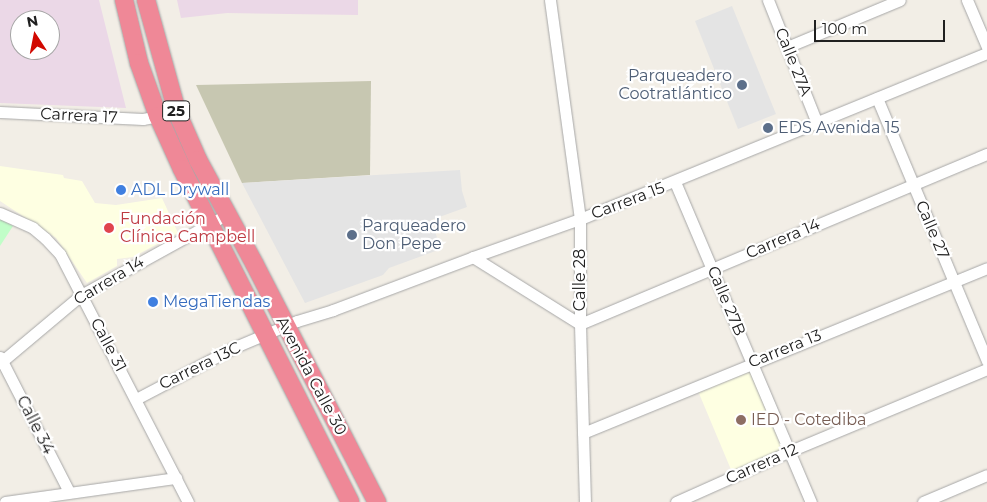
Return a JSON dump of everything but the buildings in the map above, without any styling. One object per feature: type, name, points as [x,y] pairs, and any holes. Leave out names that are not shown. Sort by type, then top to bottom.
[{"type":"highway","name":"Avenida Calle 30","points":[[124,0],[139,63],[158,116],[264,336],[350,502]]},
{"type":"highway","name":"Avenida Calle 30","points":[[146,0],[177,112],[198,160],[228,214],[377,502]]},
{"type":"street","name":"Calle 28","points":[[550,0],[580,219],[580,324],[585,502]]},
{"type":"street","name":"Calle 27A","points":[[768,0],[817,123]]},
{"type":"street","points":[[787,47],[900,0]]},
{"type":"street","points":[[967,0],[987,47]]},
{"type":"street","name":"Carrera 15","points":[[264,336],[286,326],[580,219],[675,182],[987,52]]},
{"type":"street","name":"Calle 27","points":[[877,98],[987,361]]},
{"type":"street","name":"Carrera 17","points":[[0,112],[143,119],[158,116]]},
{"type":"street","name":"Carrera 14","points":[[580,324],[987,154]]},
{"type":"street","name":"Calle 27B","points":[[675,182],[811,502]]},
{"type":"street","name":"Calle 31","points":[[0,213],[16,219],[45,238],[60,254],[188,502]]},
{"type":"street","name":"Carrera 14","points":[[1,360],[81,295],[228,214]]},
{"type":"street","points":[[473,257],[580,324]]},
{"type":"street","name":"Carrera 13","points":[[583,433],[752,362],[954,283],[987,268]]},
{"type":"street","name":"Carrera 13C","points":[[136,399],[235,347],[264,336]]},
{"type":"street","name":"Calle 34","points":[[1,360],[69,492]]},
{"type":"street","name":"Carrera 12","points":[[676,502],[790,451],[987,369]]},
{"type":"street","points":[[923,502],[987,475]]},
{"type":"street","points":[[5,502],[176,478]]},
{"type":"shaded area","points":[[0,0],[99,0],[126,108],[0,103]]},
{"type":"shaded area","points":[[177,0],[358,0],[358,15],[227,13],[181,18]]},
{"type":"shaded area","name":"Parqueadero Cootratlántico","points":[[732,6],[776,114],[738,129],[695,21]]},
{"type":"shaded area","points":[[371,81],[370,175],[242,183],[196,85]]},
{"type":"shaded area","name":"Fundación Clínica Campbell","points":[[0,166],[63,175],[64,178],[82,181],[95,203],[116,205],[162,198],[178,233],[133,257],[117,259],[117,266],[87,283],[56,238],[0,201]]},
{"type":"shaded area","name":"Parqueadero Don Pepe","points":[[460,170],[462,191],[467,207],[431,220],[441,249],[389,268],[383,275],[305,303],[242,183]]},
{"type":"shaded area","name":"IED - Cotediba","points":[[750,369],[785,449],[732,472],[698,391]]},
{"type":"green space","points":[[0,218],[13,226],[0,246]]},
{"type":"place","name":"Parqueadero Cootratlántico","points":[[742,85]]},
{"type":"place","name":"EDS Avenida 15","points":[[768,128]]},
{"type":"place","name":"ADL Drywall","points":[[121,190]]},
{"type":"place","name":"Fundación Clínica Campbell","points":[[109,228]]},
{"type":"place","name":"Parqueadero Don Pepe","points":[[352,235]]},
{"type":"place","name":"MegaTiendas","points":[[153,302]]},
{"type":"place","name":"IED - Cotediba","points":[[741,420]]}]
